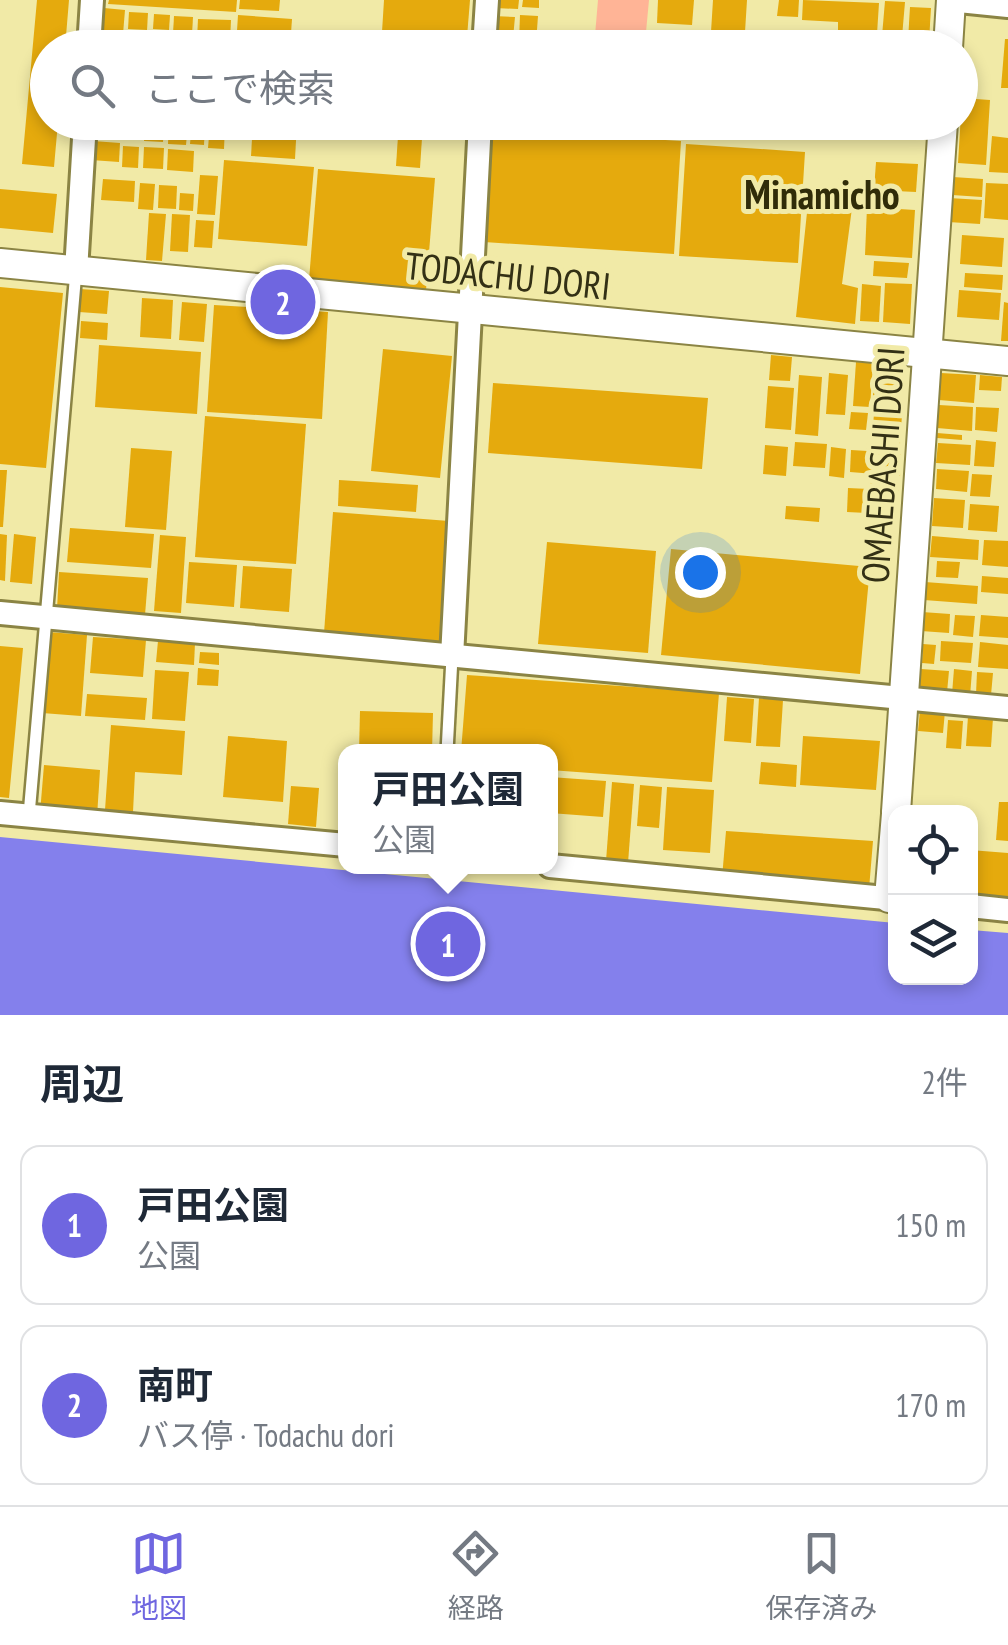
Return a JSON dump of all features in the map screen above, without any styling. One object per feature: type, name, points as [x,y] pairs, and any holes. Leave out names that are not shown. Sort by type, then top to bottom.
[{"type":"street","points":[[90,30],[92,0]]},
{"type":"street","points":[[485,30],[487,0]]},
{"type":"street","points":[[949,30],[950,0],[1008,6]]},
{"type":"street","points":[[76,270],[84,140]]},
{"type":"street","points":[[452,657],[479,140]]},
{"type":"street","name":"OMAEBASHI DORI","points":[[897,805],[941,140]]},
{"type":"street","name":"TODACHU DORI","points":[[0,263],[1008,361]]},
{"type":"street","points":[[0,613],[1008,708]]},
{"type":"street","points":[[0,813],[338,845]]},
{"type":"street","points":[[558,867],[888,899]]},
{"type":"street","points":[[978,907],[1008,910]]},
{"type":"lane","points":[[29,816],[76,270]]},
{"type":"lane","points":[[447,744],[452,657]]},
{"type":"shaded area","points":[[598,0],[649,0],[646,30],[595,30]]},
{"type":"shaded area","points":[[0,837],[338,869],[338,874],[385,874],[888,922],[888,985],[978,985],[978,931],[1008,933],[1008,1015],[0,1015]]},
{"type":"building","points":[[37,0],[69,0],[66,30],[34,30]]},
{"type":"building","points":[[109,0],[237,0],[236,12],[108,4]]},
{"type":"building","points":[[240,0],[280,0],[279,11],[239,9]]},
{"type":"building","points":[[384,0],[470,0],[468,30],[382,30]]},
{"type":"building","points":[[495,0],[519,0],[518,9],[495,8]]},
{"type":"building","points":[[523,0],[539,0],[539,8],[522,7]]},
{"type":"building","points":[[658,0],[694,0],[692,25],[657,23]]},
{"type":"building","points":[[713,0],[747,0],[745,30],[711,30]]},
{"type":"building","points":[[779,0],[799,0],[798,17],[777,16]]},
{"type":"building","points":[[803,0],[879,3],[877,30],[838,30],[838,22],[802,20]]},
{"type":"building","points":[[885,1],[905,2],[903,30],[883,30]]},
{"type":"building","points":[[910,7],[931,8],[930,30],[909,30]]},
{"type":"building","points":[[104,8],[125,10],[123,30],[103,30]]},
{"type":"building","points":[[129,12],[148,13],[147,30],[128,29]]},
{"type":"building","points":[[154,14],[170,15],[169,30],[153,29]]},
{"type":"building","points":[[238,15],[292,19],[291,30],[237,30]]},
{"type":"building","points":[[520,15],[538,16],[537,30],[519,30]]},
{"type":"building","points":[[174,16],[193,17],[192,30],[173,30]]},
{"type":"building","points":[[494,16],[515,17],[514,30],[493,30]]},
{"type":"building","points":[[198,19],[231,20],[231,30],[197,30]]},
{"type":"building","points":[[1005,39],[1008,88],[1001,88]]},
{"type":"building","points":[[30,77],[30,140],[56,140],[54,167],[22,164]]},
{"type":"building","points":[[978,99],[990,100],[986,165],[958,163],[959,140],[978,140]]},
{"type":"building","points":[[992,136],[1008,138],[1008,173],[989,172]]},
{"type":"building","points":[[168,140],[186,140],[186,145],[168,144]]},
{"type":"building","points":[[190,140],[204,140],[204,145],[190,144]]},
{"type":"building","points":[[209,140],[224,140],[224,149],[208,148]]},
{"type":"building","points":[[252,140],[296,140],[295,159],[251,156]]},
{"type":"building","points":[[398,140],[422,140],[420,168],[396,166]]},
{"type":"building","points":[[490,140],[681,141],[674,254],[484,242]]},
{"type":"building","points":[[93,141],[120,143],[119,162],[91,160]]},
{"type":"building","points":[[686,144],[805,152],[798,263],[679,256]]},
{"type":"building","points":[[123,146],[139,147],[138,168],[122,167]]},
{"type":"building","points":[[144,147],[164,148],[163,169],[143,168]]},
{"type":"building","points":[[168,149],[194,151],[193,172],[167,170]]},
{"type":"building","points":[[224,160],[314,167],[307,246],[218,239]]},
{"type":"building","points":[[876,162],[918,164],[916,192],[874,190]]},
{"type":"building","points":[[318,169],[435,178],[426,290],[309,280]]},
{"type":"building","points":[[200,175],[218,176],[215,215],[197,214]]},
{"type":"building","points":[[953,177],[983,179],[982,197],[952,195]]},
{"type":"building","points":[[103,179],[135,181],[134,202],[101,200]]},
{"type":"building","points":[[140,183],[155,184],[153,210],[138,209]]},
{"type":"building","points":[[986,183],[1008,184],[1008,220],[984,218]]},
{"type":"building","points":[[159,185],[177,186],[176,209],[158,208]]},
{"type":"building","points":[[0,189],[57,194],[53,233],[0,228]]},
{"type":"building","points":[[180,193],[194,194],[193,211],[179,210]]},
{"type":"building","points":[[949,198],[982,200],[980,224],[948,222]]},
{"type":"building","points":[[808,203],[852,208],[842,284],[858,288],[855,324],[796,317]]},
{"type":"building","points":[[867,207],[915,210],[912,258],[865,255]]},
{"type":"building","points":[[149,213],[166,214],[162,261],[146,260]]},
{"type":"building","points":[[172,214],[190,215],[188,252],[170,251]]},
{"type":"building","points":[[196,220],[214,221],[212,248],[194,247]]},
{"type":"building","points":[[962,235],[1004,238],[1002,267],[960,264]]},
{"type":"building","points":[[874,261],[909,263],[907,278],[873,276]]},
{"type":"building","points":[[965,273],[1003,275],[1002,290],[964,287]]},
{"type":"building","points":[[885,283],[912,284],[910,324],[883,322]]},
{"type":"building","points":[[862,284],[881,286],[879,322],[860,321]]},
{"type":"building","points":[[0,287],[63,293],[46,468],[0,464]]},
{"type":"building","points":[[80,289],[109,291],[107,314],[79,312]]},
{"type":"building","points":[[959,290],[1001,293],[999,320],[957,317]]},
{"type":"building","points":[[142,298],[173,300],[171,339],[140,337]]},
{"type":"building","points":[[182,302],[207,304],[204,342],[179,340]]},
{"type":"building","points":[[1004,302],[1008,303],[1008,341],[1001,341]]},
{"type":"building","points":[[214,305],[328,312],[322,419],[207,412]]},
{"type":"building","points":[[81,321],[108,323],[107,340],[80,338]]},
{"type":"building","points":[[99,345],[201,352],[197,414],[95,407]]},
{"type":"building","points":[[383,349],[452,356],[440,478],[371,471]]},
{"type":"building","points":[[771,355],[792,357],[790,381],[769,380]]},
{"type":"building","points":[[856,362],[873,363],[870,407],[853,406]]},
{"type":"building","points":[[875,366],[897,368],[895,397],[873,396]]},
{"type":"building","points":[[829,373],[848,375],[845,415],[826,414]]},
{"type":"building","points":[[941,373],[976,375],[974,403],[939,400]]},
{"type":"building","points":[[799,375],[822,377],[818,436],[795,434]]},
{"type":"building","points":[[980,375],[1002,377],[1001,391],[979,390]]},
{"type":"building","points":[[493,383],[708,398],[702,469],[488,453]]},
{"type":"building","points":[[768,386],[794,388],[791,430],[765,428]]},
{"type":"building","points":[[939,405],[973,407],[972,431],[937,428]]},
{"type":"building","points":[[976,407],[999,408],[997,432],[975,430]]},
{"type":"building","points":[[851,412],[868,413],[866,430],[849,429]]},
{"type":"building","points":[[874,413],[902,415],[900,444],[872,442]]},
{"type":"building","points":[[205,416],[306,424],[296,564],[195,557]]},
{"type":"building","points":[[937,433],[962,435],[962,440],[937,438]]},
{"type":"building","points":[[976,440],[996,442],[994,467],[974,466]]},
{"type":"building","points":[[795,442],[827,444],[825,468],[793,466]]},
{"type":"building","points":[[938,443],[971,445],[970,465],[936,463]]},
{"type":"building","points":[[765,445],[788,447],[786,476],[763,474]]},
{"type":"building","points":[[831,447],[846,449],[844,478],[829,476]]},
{"type":"building","points":[[131,448],[172,451],[166,530],[125,527]]},
{"type":"building","points":[[851,450],[901,453],[900,476],[850,472]]},
{"type":"building","points":[[937,469],[969,471],[967,492],[936,489]]},
{"type":"building","points":[[0,470],[7,470],[3,527],[0,527]]},
{"type":"building","points":[[972,474],[992,475],[990,497],[970,496]]},
{"type":"building","points":[[339,480],[418,485],[416,512],[338,506]]},
{"type":"building","points":[[871,480],[899,482],[898,493],[870,491]]},
{"type":"building","points":[[848,488],[869,489],[867,513],[847,512]]},
{"type":"building","points":[[872,495],[897,497],[896,512],[871,510]]},
{"type":"building","points":[[934,498],[965,500],[963,528],[932,526]]},
{"type":"building","points":[[970,504],[999,506],[997,532],[968,530]]},
{"type":"building","points":[[786,506],[820,508],[819,522],[785,519]]},
{"type":"building","points":[[333,512],[449,521],[440,642],[324,633]]},
{"type":"building","points":[[70,528],[154,534],[151,568],[67,562]]},
{"type":"building","points":[[0,534],[7,535],[5,581],[0,580]]},
{"type":"building","points":[[14,534],[36,537],[32,584],[10,582]]},
{"type":"building","points":[[160,535],[186,537],[181,613],[154,611]]},
{"type":"building","points":[[932,536],[979,540],[978,560],[930,557]]},
{"type":"building","points":[[984,540],[1008,541],[1008,567],[982,565]]},
{"type":"building","points":[[547,542],[656,551],[648,653],[538,644]]},
{"type":"building","points":[[671,549],[870,567],[860,674],[661,655]]},
{"type":"building","points":[[937,561],[960,562],[958,578],[936,577]]},
{"type":"building","points":[[189,562],[237,565],[234,607],[186,603]]},
{"type":"building","points":[[243,566],[292,569],[289,612],[240,608]]},
{"type":"building","points":[[59,572],[148,578],[145,615],[57,609]]},
{"type":"building","points":[[982,576],[1008,578],[1008,594],[981,592]]},
{"type":"building","points":[[925,582],[978,586],[977,604],[924,600]]},
{"type":"building","points":[[922,612],[950,614],[949,633],[921,631]]},
{"type":"building","points":[[955,615],[975,616],[973,637],[953,635]]},
{"type":"building","points":[[981,615],[1008,617],[1008,638],[979,636]]},
{"type":"building","points":[[48,632],[87,635],[81,716],[42,713]]},
{"type":"building","points":[[93,637],[146,640],[143,677],[90,673]]},
{"type":"building","points":[[158,641],[195,643],[194,665],[156,662]]},
{"type":"building","points":[[941,641],[973,643],[971,663],[940,661]]},
{"type":"building","points":[[980,642],[1008,645],[1008,669],[978,667]]},
{"type":"building","points":[[923,644],[936,645],[934,664],[922,663]]},
{"type":"building","points":[[0,646],[23,648],[9,798],[0,797]]},
{"type":"building","points":[[200,652],[219,653],[219,665],[199,663]]},
{"type":"building","points":[[198,668],[219,670],[218,686],[197,685]]},
{"type":"building","points":[[921,669],[949,671],[947,692],[919,690]]},
{"type":"building","points":[[954,669],[972,671],[970,696],[952,694]]},
{"type":"building","points":[[155,670],[189,672],[185,721],[152,719]]},
{"type":"building","points":[[977,672],[993,673],[991,695],[976,694]]},
{"type":"building","points":[[467,675],[719,693],[712,782],[558,771],[558,744],[462,744]]},
{"type":"building","points":[[87,694],[147,698],[145,720],[85,716]]},
{"type":"building","points":[[727,697],[754,699],[751,743],[724,741]]},
{"type":"building","points":[[759,698],[783,700],[780,747],[756,746]]},
{"type":"building","points":[[920,710],[945,711],[943,733],[918,731]]},
{"type":"building","points":[[360,711],[433,713],[432,744],[359,744]]},
{"type":"building","points":[[968,716],[993,718],[991,747],[966,746]]},
{"type":"building","points":[[948,720],[963,721],[961,749],[946,748]]},
{"type":"building","points":[[111,725],[185,731],[182,775],[135,772],[133,812],[105,810]]},
{"type":"building","points":[[228,736],[287,741],[283,802],[223,797]]},
{"type":"building","points":[[803,736],[880,741],[876,790],[800,785]]},
{"type":"building","points":[[761,762],[797,765],[796,787],[759,784]]},
{"type":"building","points":[[44,765],[100,770],[97,817],[40,813]]},
{"type":"building","points":[[558,778],[606,781],[603,817],[558,814]]},
{"type":"building","points":[[612,782],[634,784],[628,863],[606,861]]},
{"type":"building","points":[[640,785],[662,787],[659,828],[637,826]]},
{"type":"building","points":[[291,786],[319,788],[316,827],[288,824]]},
{"type":"building","points":[[667,787],[714,790],[710,853],[663,850]]},
{"type":"building","points":[[999,802],[1008,802],[1008,841],[996,840]]},
{"type":"building","points":[[726,831],[873,841],[869,889],[722,878]]},
{"type":"building","points":[[978,851],[1008,853],[1008,899],[978,897]]},
{"type":"place","name":"南町","points":[[283,302]]},
{"type":"place","name":"戸田公園","points":[[448,944]]},
{"type":"district","name":"Minamicho","points":[[822,194]]}]
